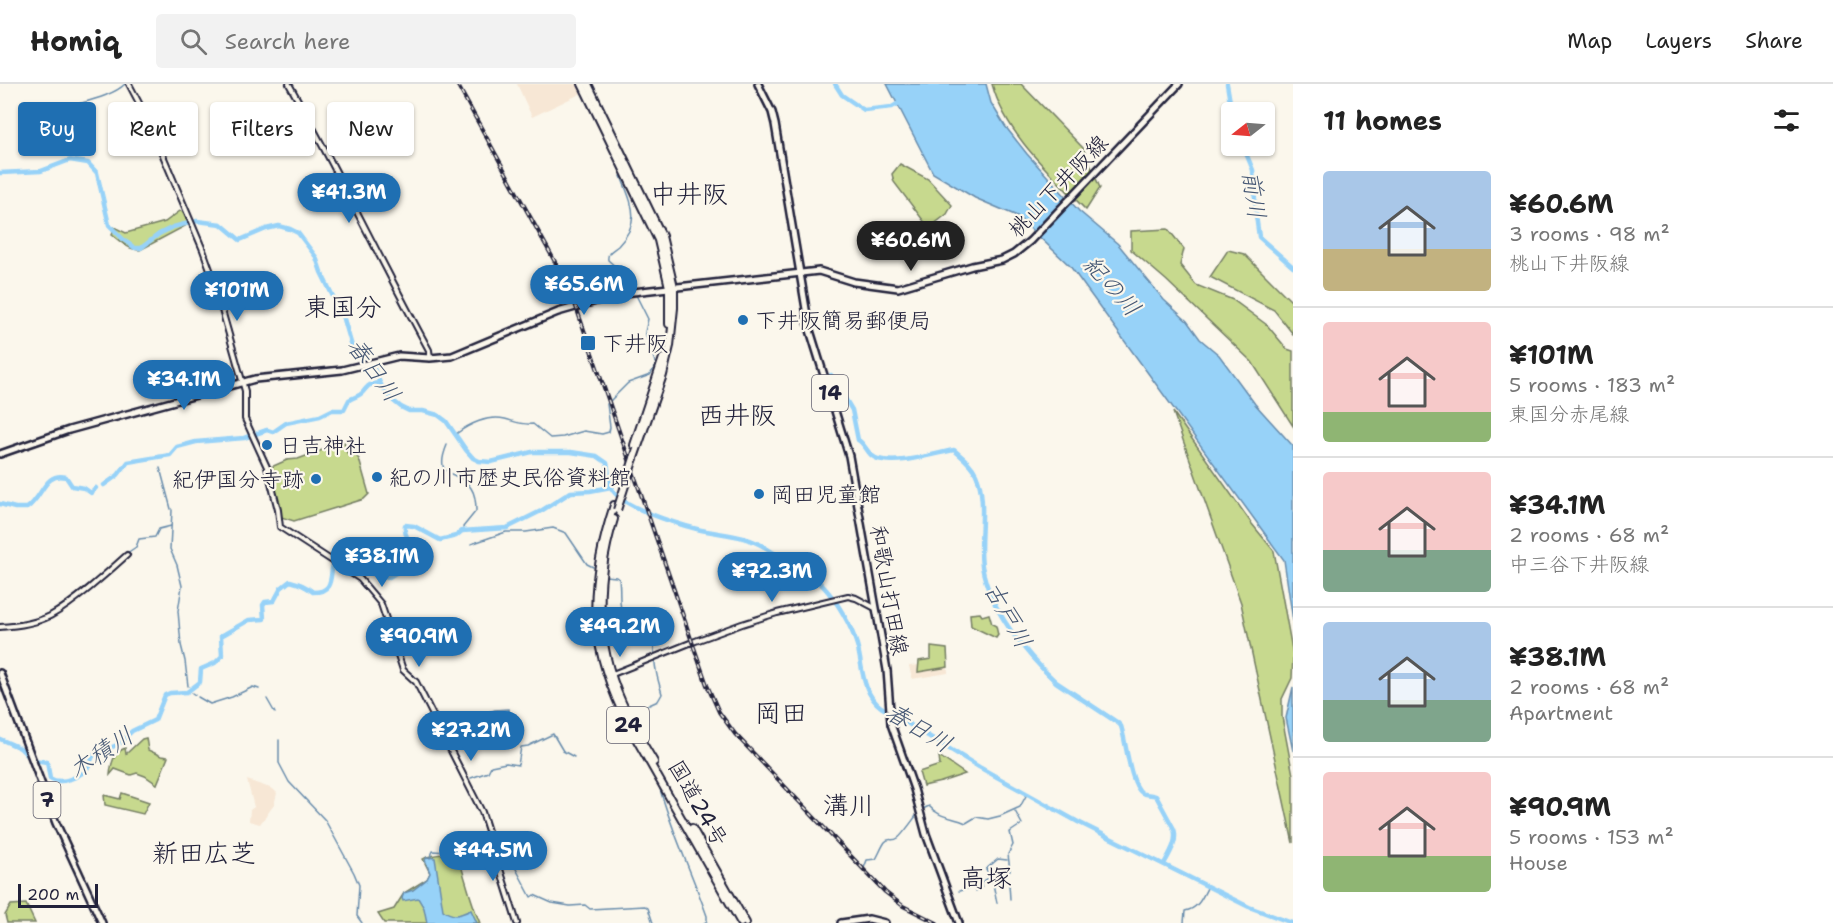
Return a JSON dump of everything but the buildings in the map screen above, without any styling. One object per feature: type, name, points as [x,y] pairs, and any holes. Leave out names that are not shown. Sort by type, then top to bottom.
[{"type":"highway","name":"国道24号","points":[[582,84],[651,223],[671,287]]},
{"type":"highway","name":"国道24号","points":[[588,84],[662,236],[671,287],[673,324],[667,360],[615,507],[604,551],[599,586],[602,635],[609,676],[630,728],[741,923]]},
{"type":"highway","name":"国道24号","points":[[609,676],[634,728],[746,923]]},
{"type":"main road","name":"和歌山打田線","points":[[758,84],[772,112],[775,124],[809,327],[849,456],[887,670],[890,719],[894,736],[914,789],[926,834],[959,923]]},
{"type":"main road","name":"桃山下井阪線","points":[[0,454],[69,430],[268,376],[342,370],[399,356],[446,357],[464,352],[558,312],[632,291],[819,271],[854,282],[898,288],[972,266],[1002,260],[1030,242],[1179,84]]},
{"type":"main road","name":"7","points":[[0,673],[56,823],[102,923]]},
{"type":"main road","points":[[841,923],[869,918],[885,923]]},
{"type":"street","points":[[129,84],[148,120],[212,275],[242,382],[245,418],[267,467],[282,530],[360,579],[381,604],[403,670],[416,682],[482,812],[517,923]]},
{"type":"street","points":[[289,84],[325,147],[384,267],[429,350],[430,358]]},
{"type":"street","points":[[0,627],[23,625],[50,616],[127,555]]},
{"type":"street","points":[[609,676],[654,656],[777,613],[853,596],[875,608]]},
{"type":"shaded area","points":[[517,84],[578,84],[582,93],[532,117]]},
{"type":"shaded area","points":[[931,647],[947,649],[948,673],[912,679],[909,666],[919,665],[919,661],[931,659]]},
{"type":"shaded area","points":[[247,780],[273,789],[277,793],[274,805],[260,824],[249,821],[250,810],[254,807]]},
{"type":"green space","points":[[992,84],[1021,84],[1083,148],[1100,188],[1086,210],[1018,137],[999,103]]},
{"type":"green space","points":[[900,164],[928,179],[952,205],[947,214],[929,228],[894,182],[892,174]]},
{"type":"green space","points":[[180,211],[184,212],[189,224],[140,250],[129,247],[112,235],[114,227],[126,233],[165,222]]},
{"type":"green space","points":[[1168,229],[1184,249],[1180,265],[1196,285],[1233,300],[1267,325],[1287,349],[1293,351],[1293,426],[1252,362],[1131,250],[1131,231]]},
{"type":"green space","points":[[1228,250],[1244,254],[1293,303],[1293,334],[1274,310],[1210,277]]},
{"type":"green space","points":[[1173,412],[1252,524],[1274,551],[1293,655],[1292,678],[1282,699],[1282,717],[1293,775],[1293,843],[1241,603]]},
{"type":"green space","points":[[344,442],[347,453],[352,452],[359,459],[369,494],[364,499],[294,521],[281,517],[269,468]]},
{"type":"green space","points":[[980,613],[982,616],[989,614],[992,624],[996,626],[998,635],[996,638],[971,626],[970,614]]},
{"type":"green space","points":[[931,647],[947,649],[948,667],[918,672],[919,661],[931,659]]},
{"type":"green space","points":[[146,738],[148,750],[168,757],[157,784],[137,773],[131,775],[115,769],[110,775],[115,756],[125,748],[126,754]]},
{"type":"green space","points":[[939,756],[965,774],[923,786],[919,772],[940,765]]},
{"type":"green space","points":[[122,793],[149,802],[143,814],[105,805],[104,795],[120,799]]},
{"type":"green space","points":[[457,853],[480,923],[384,923],[378,914],[394,909],[404,893],[427,879],[430,873],[423,859],[435,855]]},
{"type":"green space","points":[[26,904],[35,923],[7,923],[5,915],[11,905]]},
{"type":"water","name":"紀の川","points":[[887,84],[986,84],[991,103],[1005,126],[1027,154],[1079,211],[1118,244],[1164,300],[1187,321],[1200,339],[1219,355],[1255,404],[1293,446],[1293,621],[1284,560],[1070,266],[1017,216],[975,198],[933,173]]},
{"type":"water","points":[[1293,687],[1293,751],[1286,718]]},
{"type":"water","points":[[509,709],[510,720],[480,725],[477,715]]},
{"type":"water","points":[[427,857],[435,858],[443,910],[457,915],[471,910],[477,923],[427,923],[424,908],[418,898],[403,901],[404,893],[413,890],[427,879],[430,873],[425,860]]},
{"type":"waterway","points":[[85,102],[106,95],[125,84]]},
{"type":"waterway","points":[[835,84],[842,95],[864,110],[892,107],[901,102]]},
{"type":"waterway","name":"前川","points":[[1227,84],[1230,102]]},
{"type":"waterway","name":"前川","points":[[1247,156],[1253,170],[1259,237],[1293,267]]},
{"type":"waterway","name":"春日川","points":[[0,173],[41,171],[70,160],[88,163],[97,173],[109,225],[135,248],[141,248],[159,234],[173,227],[197,221],[221,224],[240,240],[279,226],[298,233],[316,257],[344,319],[353,350],[373,367],[391,399],[409,411],[423,411],[438,415],[446,421],[473,458],[491,462],[532,452],[571,452],[597,456],[607,463],[612,489],[626,502],[650,514],[677,523],[758,543],[812,576],[833,599],[854,637],[866,686],[874,701],[881,707],[979,767],[1078,822],[1249,907],[1292,923]]},
{"type":"waterway","points":[[621,176],[633,212],[632,221],[625,237],[609,253],[608,260],[627,277],[632,287]]},
{"type":"waterway","points":[[456,434],[479,421],[492,418],[533,424],[550,438],[584,431],[602,434],[609,432],[607,404],[628,383],[650,375],[656,365],[645,332],[648,319],[636,295]]},
{"type":"waterway","name":"古戸川","points":[[831,375],[852,410],[858,440],[874,457],[895,461],[954,450],[972,467],[980,485],[982,566],[992,598],[1021,644],[1056,682],[1121,726],[1134,781],[1143,794],[1156,796],[1174,829],[1174,842],[1164,864]]},
{"type":"waterway","points":[[104,485],[118,475],[128,462],[170,455],[177,447],[196,442],[244,438],[267,430],[273,432],[286,423],[320,416],[332,410],[344,410],[349,400],[360,395],[370,385],[380,383]]},
{"type":"waterway","points":[[447,445],[443,457],[445,470],[466,482],[475,499],[476,511],[463,527],[464,531]]},
{"type":"waterway","points":[[160,468],[171,509]]},
{"type":"waterway","points":[[0,504],[27,508],[48,482],[59,476],[66,477],[72,486],[84,488],[91,493],[96,488]]},
{"type":"waterway","name":"木積川","points":[[34,760],[47,762],[50,778],[55,780],[72,779],[78,776],[87,768],[94,755],[119,744],[132,731],[155,720],[165,695],[187,692],[200,682],[201,669],[215,663],[222,656],[221,636],[249,620],[264,619],[263,605],[265,602],[274,601],[281,588],[290,581],[313,592],[322,591],[328,587],[332,568],[338,556],[345,553],[351,560],[360,562],[377,576],[389,577],[401,570],[411,558],[411,547],[405,532],[405,525],[414,526],[440,540],[456,536],[462,531],[507,528],[541,511],[571,492],[611,487]]},
{"type":"waterway","points":[[172,510],[170,549],[182,586],[178,611],[188,686]]},
{"type":"waterway","points":[[127,553],[136,547],[139,539],[155,537],[159,529],[171,526]]},
{"type":"waterway","points":[[471,544],[506,532],[553,528],[566,533],[587,564],[593,567]]},
{"type":"waterway","points":[[605,576],[619,579],[623,617],[645,614],[653,634],[656,673],[662,694],[658,701],[638,710],[646,740]]},
{"type":"waterway","points":[[198,697],[210,704],[253,687],[259,689]]},
{"type":"waterway","points":[[267,699],[275,713]]},
{"type":"waterway","points":[[471,778],[488,772],[491,766],[506,763],[518,765],[521,747],[553,734],[563,751],[574,757]]},
{"type":"waterway","name":"木積川","points":[[0,739],[20,748],[28,756]]},
{"type":"waterway","points":[[279,740],[279,763],[289,782],[325,820],[354,873],[359,885],[357,916],[362,923]]},
{"type":"waterway","points":[[660,789],[707,916],[707,921],[704,923]]},
{"type":"waterway","points":[[923,809],[929,806],[942,815],[966,823],[976,817],[988,819],[1000,816],[1020,807],[1027,794]]},
{"type":"waterway","points":[[1010,899],[1009,884],[1005,881],[1004,873],[1010,871],[1008,854],[1013,845],[1010,832],[1022,824],[1015,811]]},
{"type":"waterway","points":[[864,868],[867,860],[876,859],[887,841],[900,837],[919,812]]},
{"type":"waterway","points":[[430,858],[433,851],[477,854],[506,850],[531,897],[534,895],[552,903],[570,906],[585,905],[590,909],[645,906],[648,908],[653,923]]},
{"type":"waterway","points":[[997,903],[992,879],[986,869],[998,859],[1007,860]]},
{"type":"waterway","points":[[959,891],[973,887],[976,891],[982,887],[980,883],[989,878]]},
{"type":"waterway","points":[[1184,923],[1185,911],[1202,899],[1208,886]]},
{"type":"railway","points":[[457,84],[554,260],[574,301],[707,685],[719,712],[735,734],[885,892],[903,906],[937,923]]},
{"type":"place","name":"下井阪簡易郵便局","points":[[743,320]]},
{"type":"place","name":"下井阪","points":[[588,343]]},
{"type":"place","name":"日吉神社","points":[[267,445]]},
{"type":"place","name":"紀の川市歴史民俗資料館","points":[[377,477]]},
{"type":"place","name":"紀伊国分寺跡","points":[[316,479]]},
{"type":"place","name":"岡田児童館","points":[[759,494]]},
{"type":"district","name":"中井阪","points":[[689,193]]},
{"type":"district","name":"東国分","points":[[343,306]]},
{"type":"district","name":"西井阪","points":[[737,414]]},
{"type":"district","name":"岡田","points":[[781,712]]},
{"type":"district","name":"溝川","points":[[849,804]]},
{"type":"district","name":"新田広芝","points":[[204,852]]},
{"type":"district","name":"高塚","points":[[986,877]]}]
